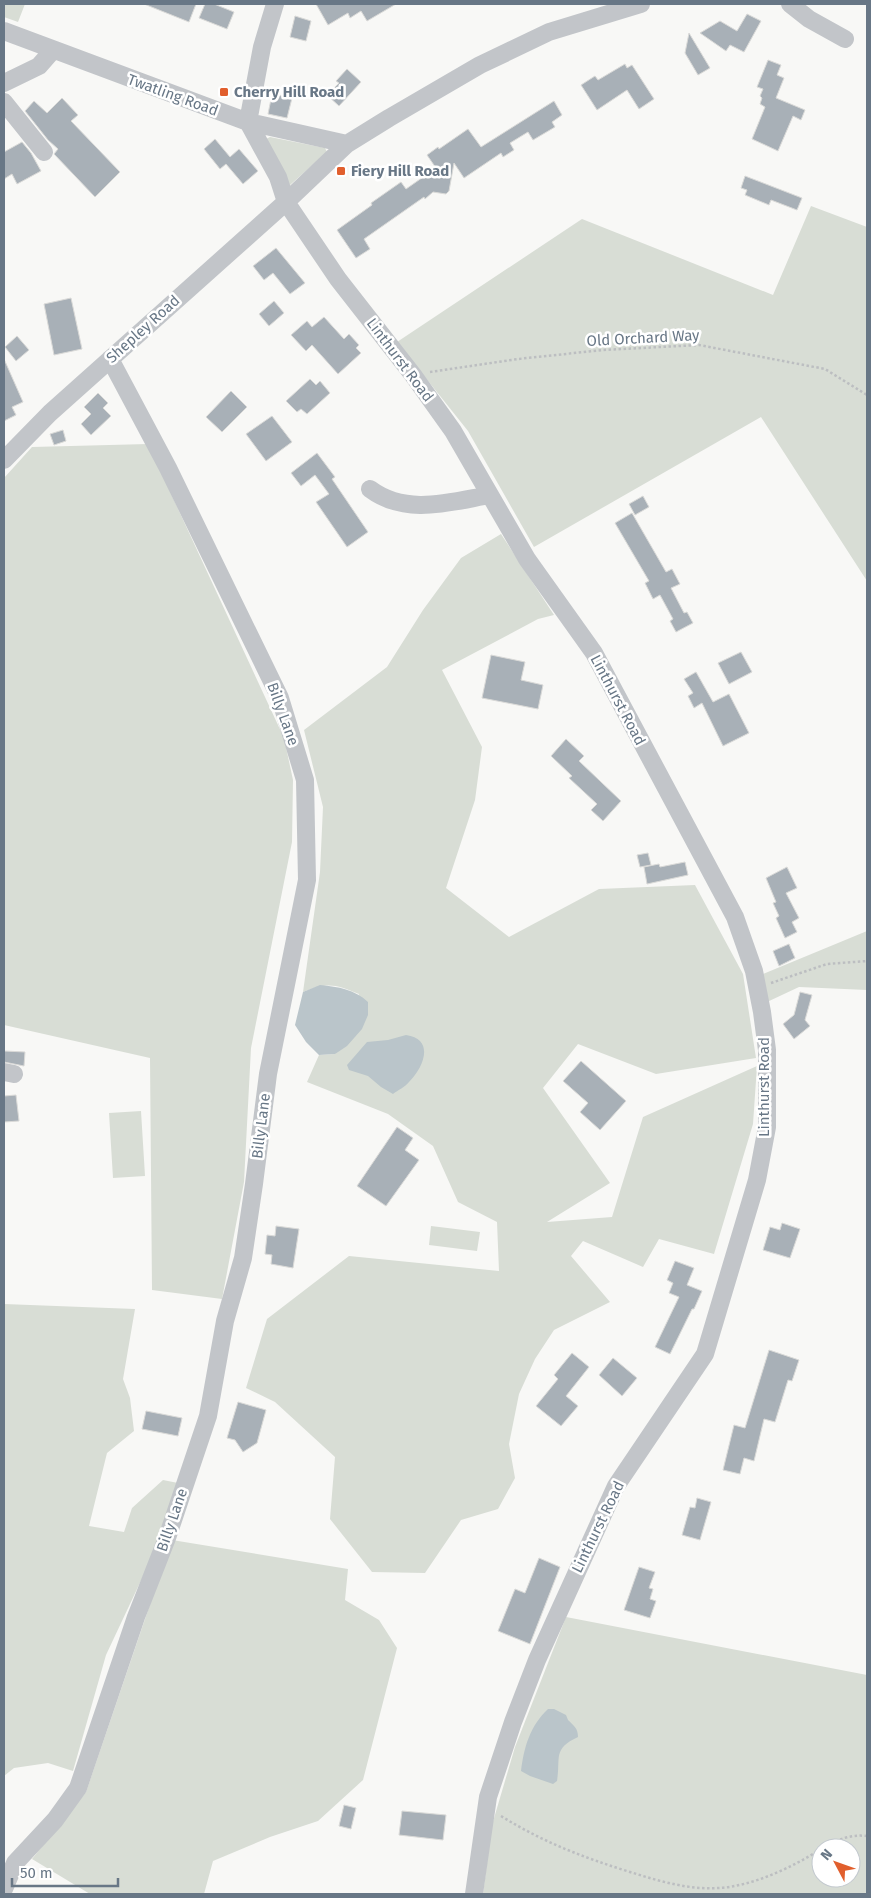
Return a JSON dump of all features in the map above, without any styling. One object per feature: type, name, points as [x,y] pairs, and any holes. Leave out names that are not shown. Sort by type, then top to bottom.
[{"type":"street","points":[[248,122],[262,47],[275,4]]},
{"type":"street","points":[[286,202],[347,144],[480,65],[549,32],[641,4]]},
{"type":"street","points":[[790,4],[809,19],[845,39]]},
{"type":"street","name":"Twatling Road","points":[[4,31],[248,122],[347,144]]},
{"type":"street","points":[[4,83],[39,66],[53,50]]},
{"type":"street","points":[[4,102],[44,152]]},
{"type":"street","name":"Linthurst Road","points":[[248,122],[278,177],[286,202],[338,279],[413,375],[452,431],[528,559],[594,653],[735,918],[754,971],[767,1050],[767,1127],[757,1180],[705,1354],[616,1486],[537,1660],[510,1729],[488,1797],[474,1894]]},
{"type":"street","name":"Shepley Road","points":[[4,460],[50,413],[286,202]]},
{"type":"street","name":"Billy Lane","points":[[4,1889],[14,1863],[55,1820],[78,1788],[136,1617],[168,1538],[208,1416],[225,1321],[243,1258],[268,1074],[307,880],[305,780],[280,698],[168,468],[110,359]]},
{"type":"street","points":[[370,489],[391,501],[432,506],[490,495]]},
{"type":"path","name":"Old Orchard Way","points":[[413,375],[603,350],[699,345],[825,369],[867,395]]},
{"type":"path","points":[[757,988],[827,964],[867,961]]},
{"type":"path","points":[[485,1811],[499,1815],[545,1842],[585,1858],[675,1886],[720,1888],[752,1881],[786,1869],[811,1854]]},
{"type":"path","points":[[841,1838],[860,1835],[867,1836]]},
{"type":"shaded area","points":[[4,4],[25,4],[18,22],[4,17]]},
{"type":"shaded area","points":[[270,137],[325,148],[327,152],[290,185],[287,183],[266,139]]},
{"type":"shaded area","points":[[811,206],[867,227],[867,581],[761,417],[534,547],[468,431],[397,342],[582,219],[773,295]]},
{"type":"shaded area","points":[[148,444],[284,738],[293,780],[292,842],[251,1048],[244,1182],[222,1299],[152,1290],[150,1058],[4,1025],[4,478],[32,447]]},
{"type":"shaded area","points":[[501,534],[554,615],[538,619],[442,670],[482,747],[475,800],[446,888],[509,937],[599,889],[695,885],[743,974],[756,1058],[656,1074],[578,1044],[543,1088],[610,1183],[547,1222],[612,1217],[643,1117],[757,1066],[753,1124],[714,1254],[659,1239],[643,1267],[583,1241],[571,1256],[610,1302],[554,1330],[535,1359],[519,1394],[509,1444],[515,1478],[498,1509],[461,1520],[425,1573],[372,1572],[330,1519],[335,1457],[275,1402],[246,1388],[267,1319],[349,1256],[499,1271],[497,1222],[458,1202],[433,1146],[388,1114],[307,1082],[319,1055],[335,1054],[359,994],[338,986],[319,987],[303,992],[320,872],[323,807],[304,730],[387,667],[423,610],[461,558]]},
{"type":"shaded area","points":[[867,931],[867,990],[799,987],[767,1002],[763,974]]},
{"type":"shaded area","points":[[320,985],[346,989],[368,1002],[368,1015],[362,1029],[347,1046],[335,1054],[319,1055],[306,1042],[295,1025],[303,992]]},
{"type":"shaded area","points":[[406,1035],[421,1042],[424,1054],[419,1069],[414,1076],[406,1085],[393,1094],[368,1076],[349,1070],[347,1065],[367,1042],[388,1040]]},
{"type":"shaded area","points":[[141,1111],[145,1176],[113,1178],[109,1113]]},
{"type":"shaded area","points":[[431,1226],[480,1232],[477,1251],[429,1245]]},
{"type":"shaded area","points":[[4,1304],[135,1309],[123,1379],[130,1398],[134,1431],[107,1453],[89,1526],[124,1532],[132,1508],[163,1480],[178,1483],[161,1538],[106,1655],[73,1771],[48,1763],[14,1768],[4,1776]]},
{"type":"shaded area","points":[[172,1540],[348,1569],[345,1600],[379,1620],[397,1648],[363,1780],[318,1821],[270,1837],[213,1861],[204,1894],[90,1894],[32,1859],[86,1792]]},
{"type":"shaded area","points":[[566,1617],[867,1675],[867,1894],[483,1894],[492,1825],[515,1747]]},
{"type":"shaded area","points":[[548,1709],[554,1709],[566,1715],[578,1734],[578,1737],[570,1741],[561,1750],[557,1781],[553,1784],[521,1771],[524,1754],[532,1730]]},
{"type":"building","points":[[144,4],[196,4],[189,22]]},
{"type":"building","points":[[205,4],[214,4],[234,12],[227,29],[199,18]]},
{"type":"building","points":[[316,4],[396,4],[367,21],[361,11],[350,18],[348,13],[328,25]]},
{"type":"building","points":[[747,14],[761,21],[744,52],[730,45],[726,51],[700,33],[720,21],[737,31]]},
{"type":"building","points":[[295,16],[311,21],[306,41],[290,37]]},
{"type":"building","points":[[689,33],[710,68],[698,75],[685,53]]},
{"type":"building","points":[[768,60],[781,65],[777,75],[784,78],[776,98],[805,110],[801,120],[793,116],[778,151],[752,139],[765,107],[760,104],[762,98],[760,96],[763,89],[757,87]]},
{"type":"building","points":[[625,64],[627,68],[632,65],[654,99],[639,109],[627,90],[597,110],[581,85],[595,76],[598,80]]},
{"type":"building","points":[[347,69],[361,82],[339,106],[327,95],[339,83],[336,81]]},
{"type":"building","points":[[272,94],[292,98],[287,118],[268,114]]},
{"type":"building","points":[[62,98],[78,115],[71,121],[120,172],[95,197],[54,154],[58,149],[48,140],[25,111],[34,101],[47,113]]},
{"type":"building","points":[[554,101],[562,115],[552,122],[555,127],[533,140],[528,132],[510,143],[514,150],[503,157],[501,153],[464,178],[454,163],[449,191],[446,194],[433,192],[364,239],[370,249],[356,258],[337,230],[401,182],[406,189],[436,168],[427,155],[468,129],[481,147]]},
{"type":"building","points":[[215,139],[230,157],[239,149],[258,171],[243,184],[226,164],[220,169],[204,149]]},
{"type":"building","points":[[22,142],[41,171],[17,184],[12,174],[4,179],[4,152]]},
{"type":"building","points":[[745,176],[802,198],[797,210],[771,200],[769,205],[745,195],[747,190],[741,188]]},
{"type":"building","points":[[276,248],[305,283],[290,294],[273,273],[264,280],[253,266]]},
{"type":"building","points":[[71,298],[82,349],[54,355],[44,304]]},
{"type":"building","points":[[274,301],[284,313],[269,326],[259,314]]},
{"type":"building","points":[[324,317],[344,339],[349,334],[359,345],[356,348],[361,353],[338,374],[312,345],[306,351],[291,335],[307,321],[312,327]]},
{"type":"building","points":[[17,336],[29,350],[16,361],[5,347]]},
{"type":"building","points":[[4,359],[23,402],[12,407],[16,415],[4,421]]},
{"type":"building","points":[[310,379],[316,385],[320,381],[330,393],[307,414],[301,409],[297,412],[286,401]]},
{"type":"building","points":[[231,391],[247,407],[222,432],[206,417]]},
{"type":"building","points":[[98,393],[108,403],[103,408],[111,416],[91,435],[81,424],[91,414],[84,407]]},
{"type":"building","points":[[272,416],[292,442],[266,461],[246,434]]},
{"type":"building","points":[[63,430],[66,441],[54,445],[50,434]]},
{"type":"building","points":[[317,453],[335,477],[332,479],[368,532],[347,547],[316,502],[329,494],[315,475],[301,486],[291,473]]},
{"type":"building","points":[[643,496],[649,507],[635,515],[629,504]]},
{"type":"building","points":[[632,513],[666,572],[672,569],[680,584],[671,588],[684,613],[687,612],[693,623],[676,632],[670,621],[673,619],[660,595],[653,599],[645,583],[649,581],[615,523]]},
{"type":"building","points":[[741,652],[752,672],[729,684],[718,663]]},
{"type":"building","points":[[491,655],[525,662],[521,680],[543,685],[538,709],[482,698]]},
{"type":"building","points":[[696,672],[713,702],[729,694],[749,733],[723,746],[702,703],[694,708],[688,696],[693,693],[684,679]]},
{"type":"building","points":[[566,739],[584,756],[579,761],[621,801],[603,821],[591,810],[597,804],[569,778],[572,776],[551,756]]},
{"type":"building","points":[[648,853],[651,865],[640,867],[637,855]]},
{"type":"building","points":[[685,862],[688,875],[647,884],[644,867],[659,864],[660,867]]},
{"type":"building","points":[[787,867],[797,888],[786,893],[799,918],[792,922],[797,932],[785,938],[776,918],[779,916],[773,903],[776,902],[766,878]]},
{"type":"building","points":[[789,944],[795,958],[779,966],[773,951]]},
{"type":"building","points":[[800,992],[812,995],[805,1020],[810,1026],[794,1039],[783,1024],[794,1015]]},
{"type":"building","points":[[4,1051],[25,1052],[24,1066],[4,1062]]},
{"type":"building","points":[[581,1061],[626,1101],[600,1130],[580,1112],[588,1103],[563,1081]]},
{"type":"building","points":[[16,1095],[19,1121],[4,1122],[4,1096]]},
{"type":"building","points":[[397,1127],[413,1138],[405,1150],[419,1160],[386,1206],[357,1186]]},
{"type":"building","points":[[782,1223],[800,1229],[790,1258],[763,1250],[770,1227],[780,1230]]},
{"type":"building","points":[[276,1226],[299,1229],[293,1268],[271,1264],[272,1255],[265,1254],[267,1235],[275,1236]]},
{"type":"building","points":[[675,1261],[694,1268],[687,1285],[702,1291],[670,1354],[655,1347],[679,1297],[669,1293],[673,1283],[667,1280]]},
{"type":"building","points":[[769,1350],[799,1360],[792,1381],[788,1380],[775,1422],[764,1419],[754,1461],[744,1458],[740,1474],[723,1470],[734,1425],[745,1428]]},
{"type":"building","points":[[572,1353],[589,1367],[566,1396],[578,1406],[561,1426],[536,1406],[558,1379],[554,1375]]},
{"type":"building","points":[[613,1358],[637,1378],[622,1396],[599,1375]]},
{"type":"building","points":[[238,1402],[266,1410],[257,1443],[243,1452],[235,1440],[227,1438]]},
{"type":"building","points":[[146,1411],[182,1418],[178,1436],[142,1429]]},
{"type":"building","points":[[697,1498],[711,1502],[700,1540],[682,1535],[690,1507],[695,1508]]},
{"type":"building","points":[[539,1558],[560,1567],[530,1644],[498,1631],[515,1589],[525,1593]]},
{"type":"building","points":[[639,1567],[655,1572],[649,1588],[653,1589],[650,1599],[656,1601],[650,1618],[624,1610]]},
{"type":"building","points":[[344,1805],[356,1808],[351,1829],[339,1826]]},
{"type":"building","points":[[402,1811],[446,1815],[443,1840],[399,1835]]},
{"type":"place","name":"Cherry Hill Road","points":[[224,92]]},
{"type":"place","name":"Fiery Hill Road","points":[[341,171]]}]
